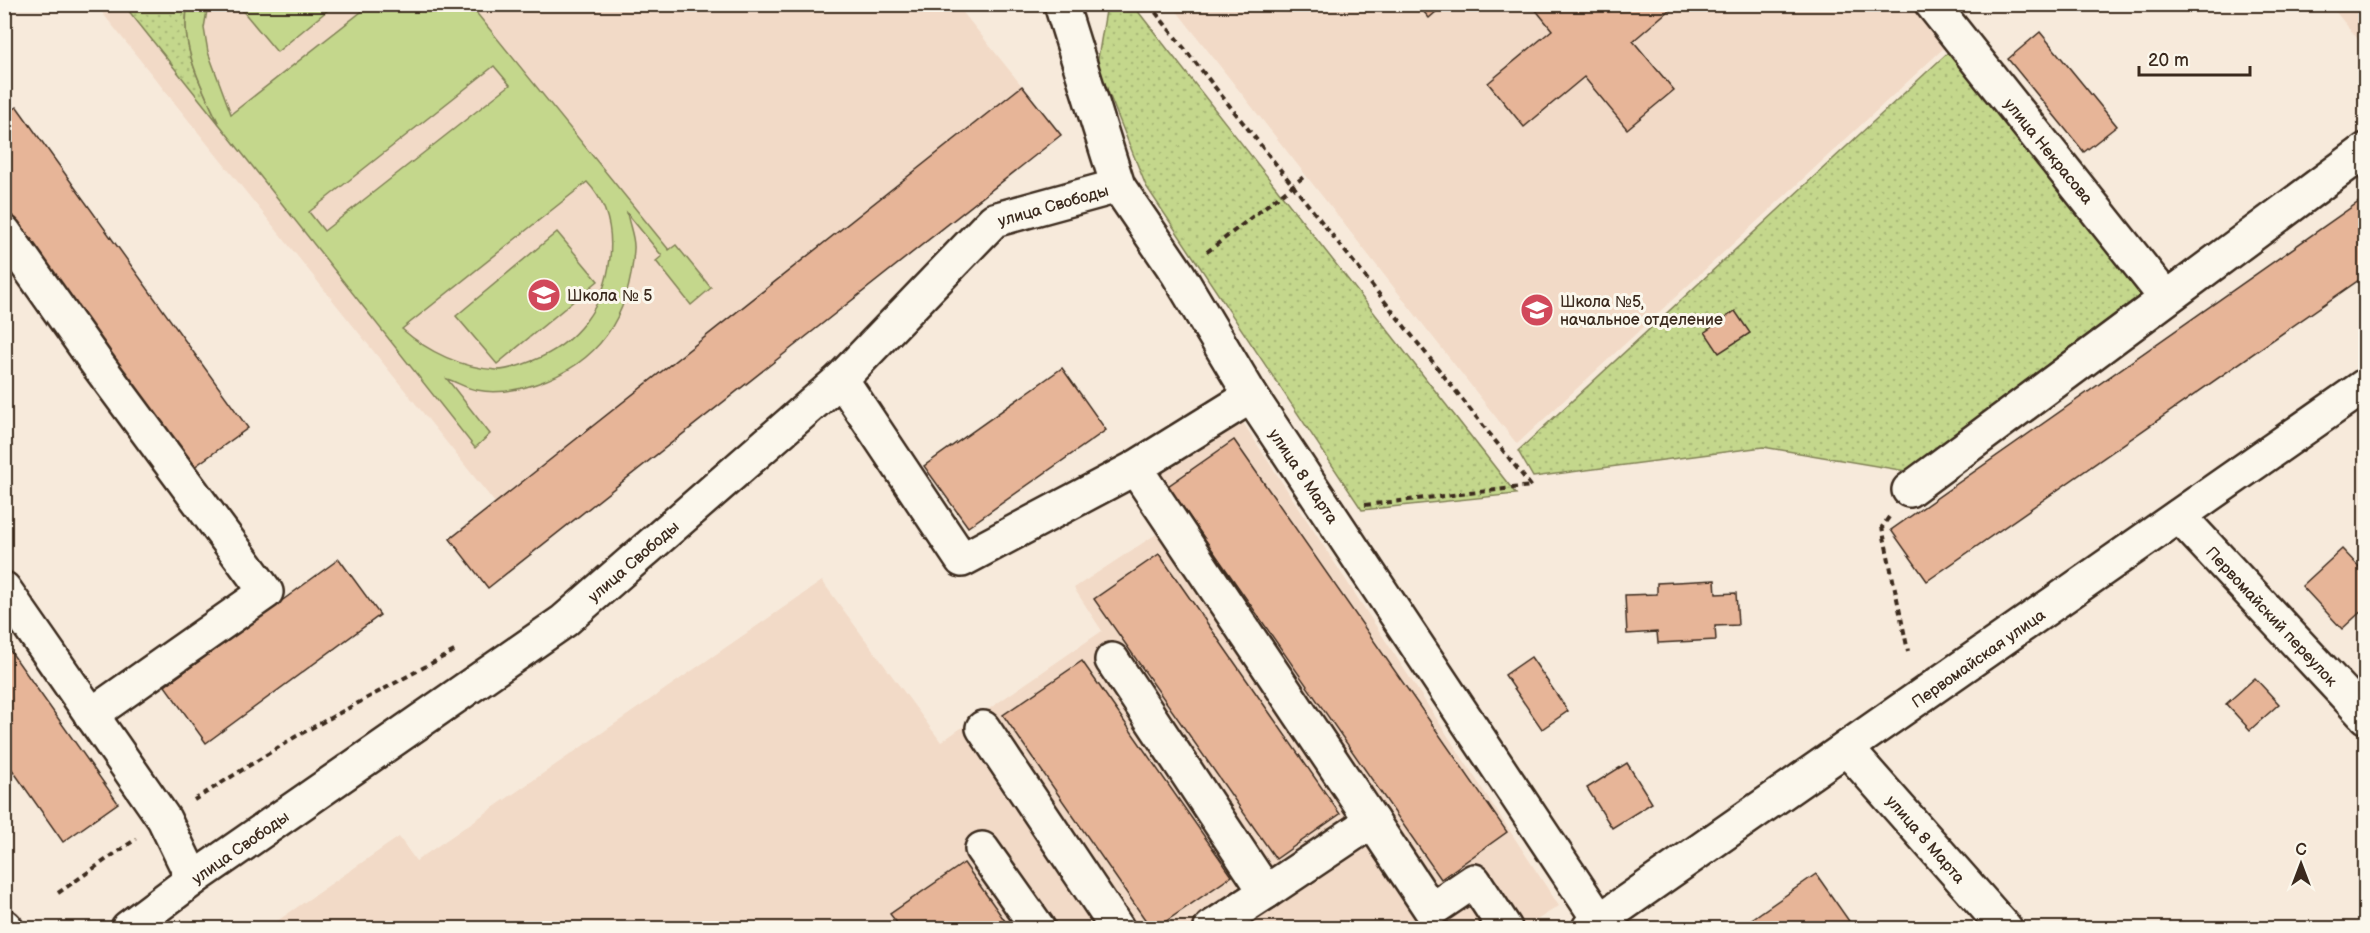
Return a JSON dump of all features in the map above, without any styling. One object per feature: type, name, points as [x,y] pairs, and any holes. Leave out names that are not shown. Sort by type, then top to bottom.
[{"type":"street","name":"улица 8 Марта","points":[[1061,4],[1118,186],[1178,274],[1251,396],[1594,925]]},
{"type":"street","name":"улица Некрасова","points":[[1932,4],[2166,298]]},
{"type":"street","points":[[1909,490],[2366,150]]},
{"type":"street","name":"улица Свободы","points":[[128,928],[193,879],[564,621],[841,379],[994,220],[1118,186]]},
{"type":"street","points":[[4,232],[98,365],[266,592],[91,715]]},
{"type":"street","points":[[841,379],[962,560],[1136,468],[1251,396]]},
{"type":"street","name":"Первомайская улица","points":[[1594,925],[2366,385]]},
{"type":"street","points":[[1136,468],[1431,910],[1474,881],[1505,928]]},
{"type":"street","name":"Первомайский переулок","points":[[2179,516],[2366,717]]},
{"type":"street","points":[[4,590],[164,819],[193,879]]},
{"type":"street","points":[[1112,660],[1266,892]]},
{"type":"street","points":[[983,728],[1117,928]]},
{"type":"street","name":"улица 8 Марта","points":[[1847,749],[2005,928]]},
{"type":"street","points":[[1211,928],[1372,821]]},
{"type":"street","points":[[982,849],[1038,928]]},
{"type":"path","points":[[1149,4],[1532,486],[1327,510]]},
{"type":"path","points":[[1178,274],[1306,175]]},
{"type":"path","points":[[1908,651],[1882,527],[1909,490]]},
{"type":"path","points":[[58,894],[164,819],[295,737],[459,648]]},
{"type":"shaded area","name":"Школа № 5","points":[[96,5],[957,5],[1022,86],[496,504]]},
{"type":"shaded area","name":"Школа №5, начальное отделение","points":[[1172,5],[1910,5],[1945,47],[1517,444]]},
{"type":"shaded area","points":[[2330,5],[2365,5],[2365,31],[2357,38]]},
{"type":"shaded area","points":[[1240,418],[1559,906],[1524,928],[267,928],[399,837],[416,861],[822,581],[941,742],[1102,631],[1074,588],[1161,531],[1132,488]]},
{"type":"green space","points":[[124,5],[188,5],[186,20],[189,51],[199,81],[219,124]]},
{"type":"green space","points":[[188,5],[208,5],[204,28],[208,52],[231,114],[370,5],[470,5],[669,250],[676,245],[711,288],[691,305],[656,261],[662,256],[627,213],[634,245],[626,295],[608,334],[594,350],[558,375],[514,390],[492,392],[477,390],[447,379],[490,434],[475,448],[219,124],[189,51],[186,20]],"holes":[[[494,66],[510,85],[324,231],[309,212]],[[587,182],[594,190],[607,217],[610,258],[602,292],[595,307],[586,321],[562,344],[532,361],[510,368],[484,369],[434,352],[402,329]]]},
{"type":"green space","points":[[248,5],[334,5],[277,52],[242,10]]},
{"type":"green space","points":[[1107,5],[1133,5],[1516,494],[1362,510],[1146,186],[1097,64]]},
{"type":"green space","points":[[1956,45],[2140,295],[1906,471],[1763,447],[1533,477],[1518,451]]},
{"type":"green space","points":[[557,232],[598,281],[497,364],[456,316]]},
{"type":"building","points":[[1417,4],[1445,4],[1429,18]]},
{"type":"building","points":[[1531,4],[1597,4],[1599,7],[1602,4],[1676,4],[1633,41],[1674,90],[1627,129],[1584,77],[1524,127],[1488,83],[1552,30]]},
{"type":"building","points":[[2040,32],[2117,126],[2084,152],[2008,59]]},
{"type":"building","points":[[1022,86],[1061,135],[488,588],[450,539]]},
{"type":"building","points":[[17,107],[248,428],[190,470],[4,211],[4,116]]},
{"type":"building","points":[[2366,197],[2366,275],[1927,581],[1891,530]]},
{"type":"building","points":[[1735,311],[1750,333],[1719,353],[1705,332]]},
{"type":"building","points":[[1062,368],[1106,430],[968,527],[924,466]]},
{"type":"building","points":[[1234,440],[1507,832],[1441,879],[1168,486]]},
{"type":"building","points":[[2342,549],[2366,574],[2366,607],[2342,629],[2302,586]]},
{"type":"building","points":[[1159,554],[1340,814],[1276,859],[1094,599]]},
{"type":"building","points":[[339,559],[380,615],[206,743],[165,686]]},
{"type":"building","points":[[1715,580],[1716,594],[1736,593],[1738,625],[1715,626],[1716,640],[1658,643],[1657,632],[1627,634],[1625,595],[1657,594],[1657,583]]},
{"type":"building","points":[[4,642],[118,803],[63,842],[4,758]]},
{"type":"building","points":[[1531,657],[1568,711],[1542,729],[1505,675]]},
{"type":"building","points":[[1082,661],[1232,876],[1156,928],[1151,928],[1003,715]]},
{"type":"building","points":[[2255,678],[2279,704],[2250,730],[2226,704]]},
{"type":"building","points":[[1627,763],[1652,803],[1612,828],[1587,788]]},
{"type":"building","points":[[964,863],[1010,928],[901,928],[890,914]]},
{"type":"building","points":[[1816,874],[1849,921],[1839,928],[1739,928]]},
{"type":"place","name":"Школа № 5","points":[[544,295]]},
{"type":"place","name":"Школа №5, начальное отделение","points":[[1537,310]]}]
